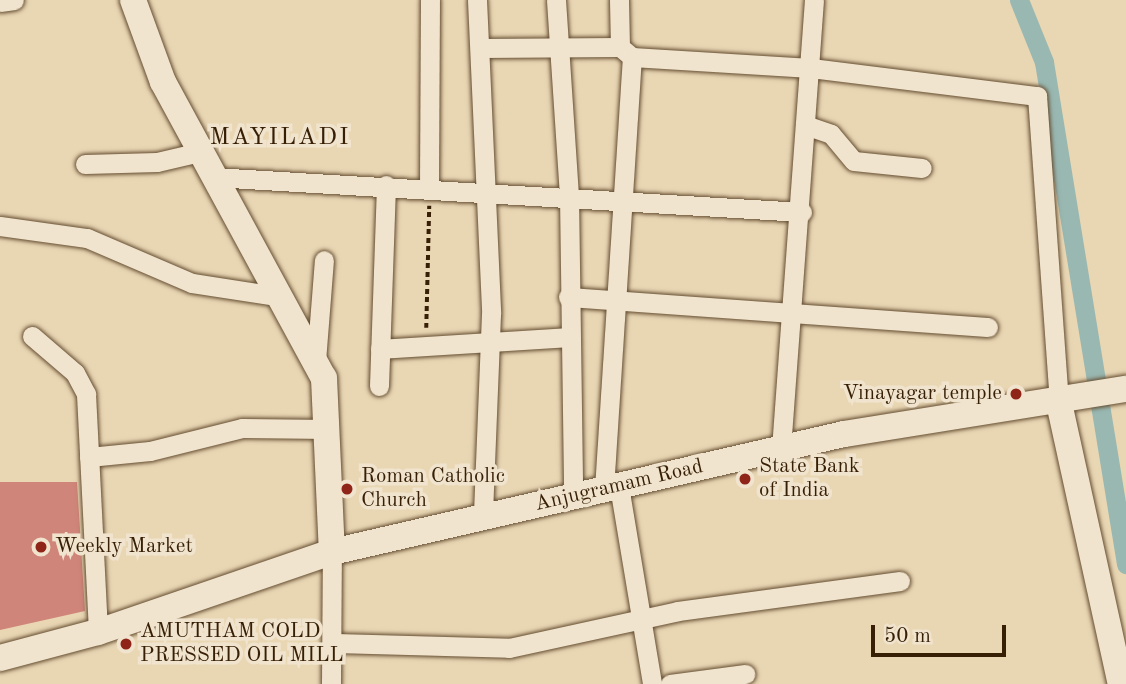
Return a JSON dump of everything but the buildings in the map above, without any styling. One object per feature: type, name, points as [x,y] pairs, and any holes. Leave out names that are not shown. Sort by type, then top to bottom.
[{"type":"main road","points":[[132,0],[163,82],[316,361],[327,392],[332,552]]},
{"type":"main road","name":"Anjugramam Road","points":[[0,658],[98,632],[332,552],[780,449],[1118,392]]},
{"type":"main road","points":[[1067,401],[1121,684]]},
{"type":"street","points":[[0,2],[13,0]]},
{"type":"street","points":[[429,187],[430,0]]},
{"type":"street","points":[[477,0],[490,339],[483,517]]},
{"type":"street","points":[[556,0],[556,44],[569,195],[568,297],[573,497]]},
{"type":"street","points":[[619,0],[626,52],[612,488],[652,684]]},
{"type":"street","points":[[780,449],[802,212],[814,0]]},
{"type":"street","points":[[480,48],[556,44],[811,68],[1037,96],[1067,401]]},
{"type":"street","points":[[808,126],[831,134],[854,161],[922,168]]},
{"type":"street","points":[[85,164],[157,162],[200,152]]},
{"type":"street","points":[[213,177],[486,189],[802,212]]},
{"type":"street","points":[[379,386],[386,185]]},
{"type":"street","points":[[0,226],[87,238],[192,283],[282,297]]},
{"type":"street","points":[[316,361],[324,260]]},
{"type":"street","points":[[568,297],[988,327]]},
{"type":"street","points":[[32,336],[83,385],[98,632]]},
{"type":"street","points":[[380,349],[490,339],[569,337]]},
{"type":"street","points":[[89,457],[150,451],[242,428],[329,429]]},
{"type":"street","points":[[331,684],[335,643],[332,552]]},
{"type":"street","points":[[335,643],[509,648],[639,620],[900,580]]},
{"type":"street","points":[[670,684],[745,674]]},
{"type":"path","points":[[426,345],[429,187]]},
{"type":"waterway","points":[[1019,0],[1044,62],[1126,564]]},
{"type":"place","name":"Vinayagar temple","points":[[1016,394]]},
{"type":"place","name":"State Bank of India","points":[[745,479]]},
{"type":"place","name":"Roman Catholic Church","points":[[347,489]]},
{"type":"place","name":"Weekly Market","points":[[41,547]]},
{"type":"place","name":"AMUTHAM COLD PRESSED OIL MILL","points":[[126,644]]},
{"type":"district","name":"MAYILADI","points":[[280,139]]}]
